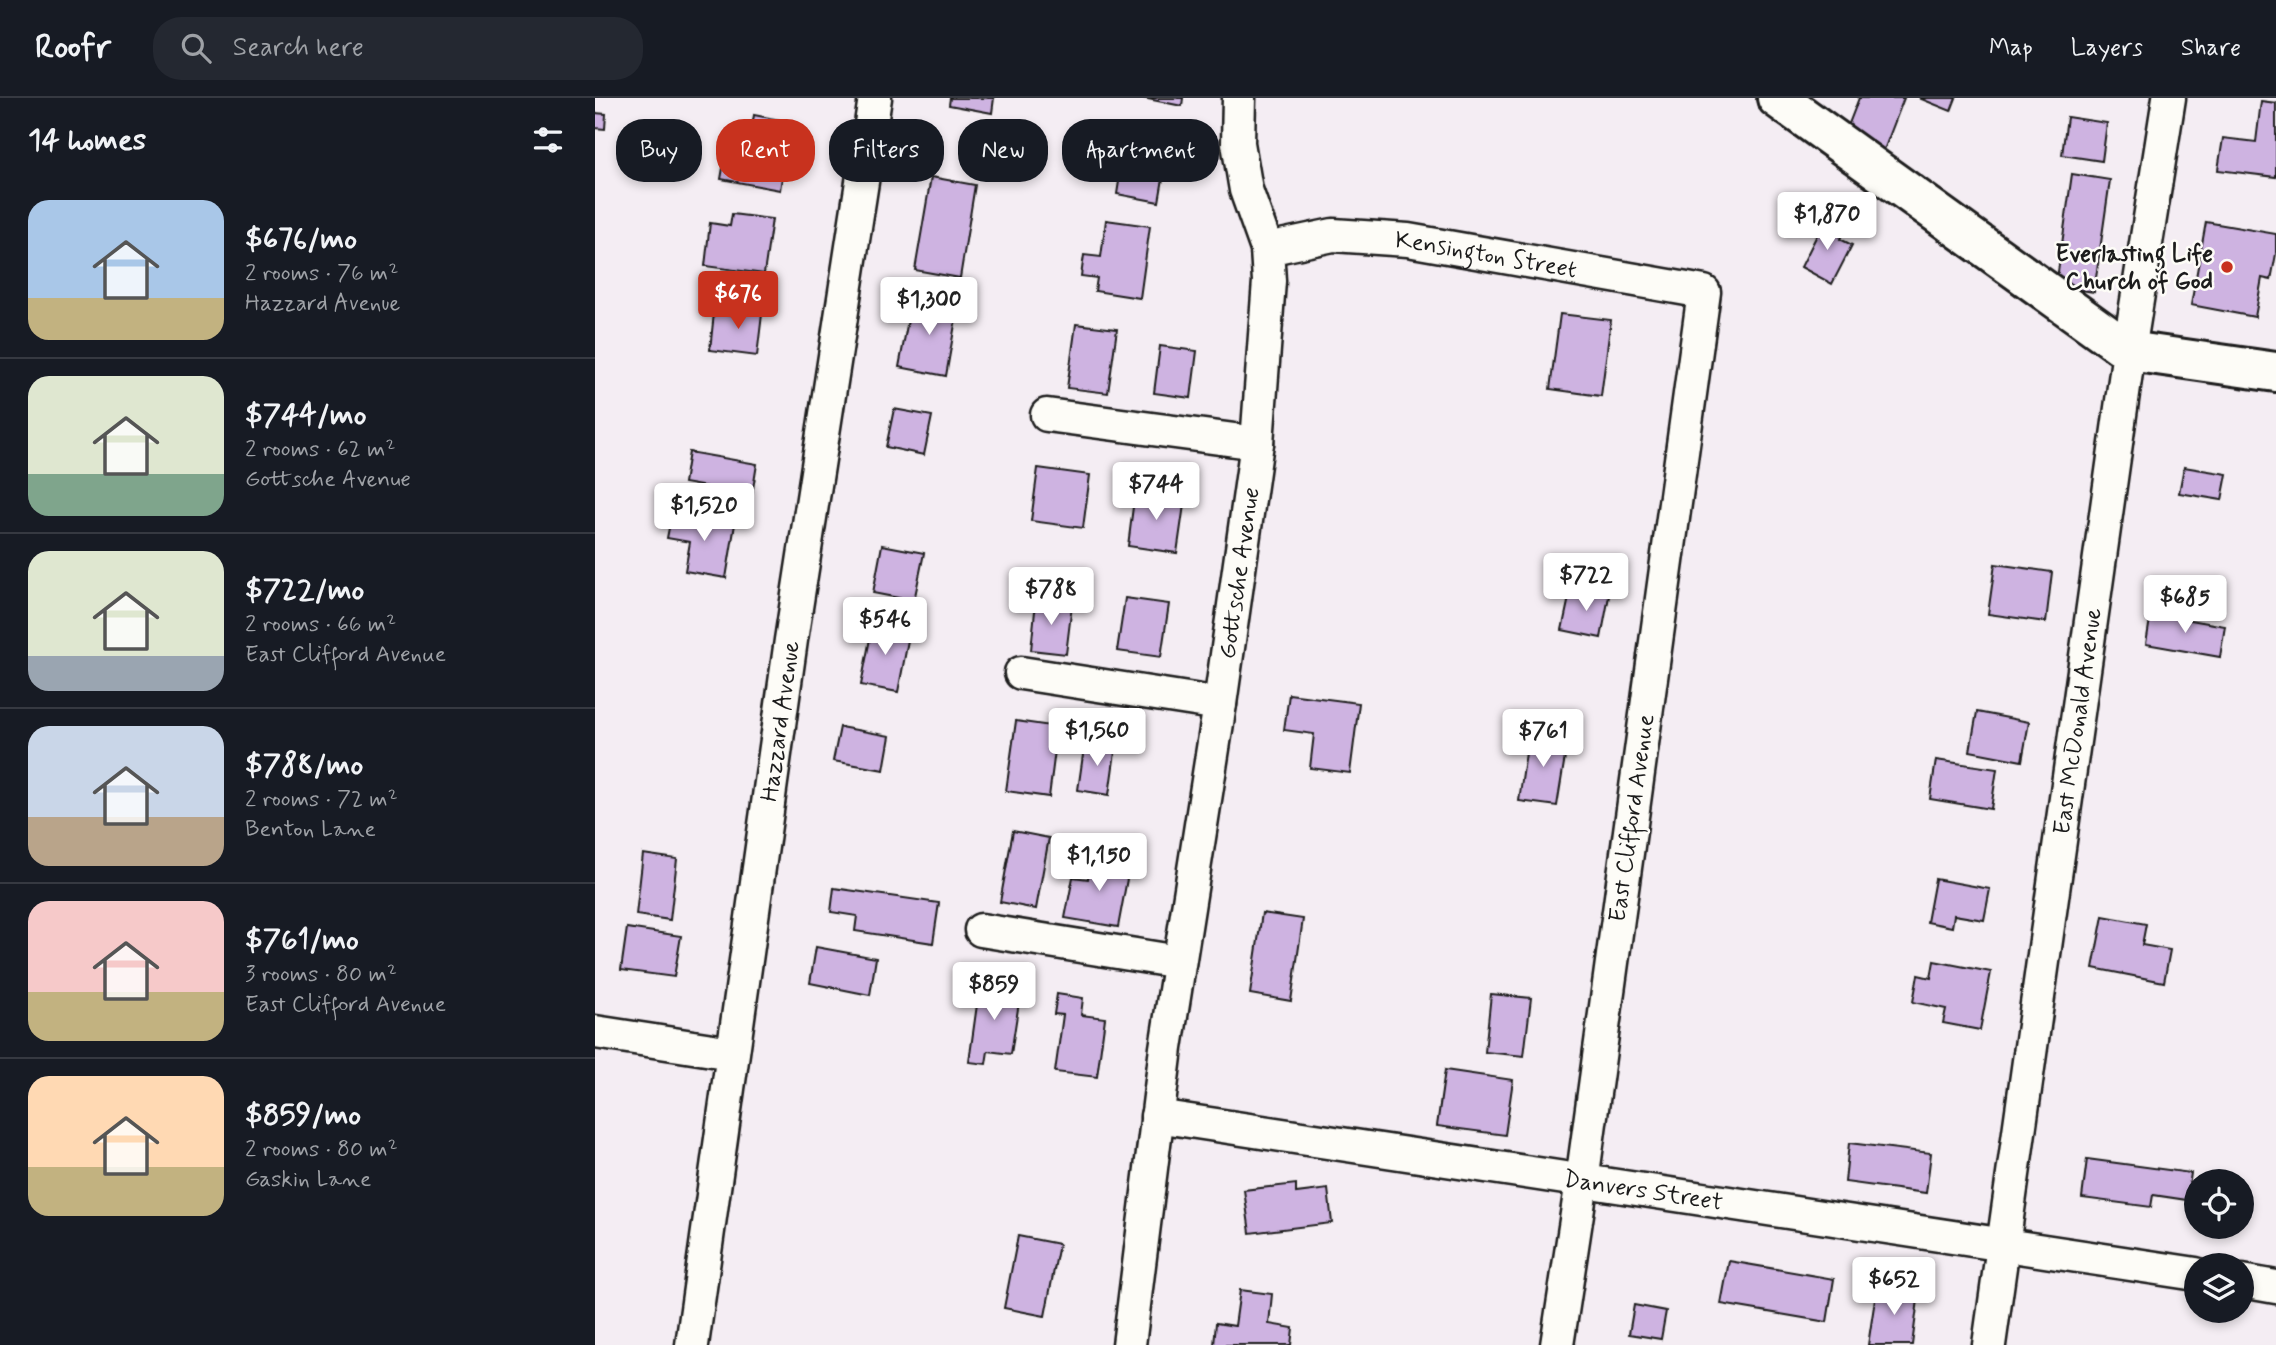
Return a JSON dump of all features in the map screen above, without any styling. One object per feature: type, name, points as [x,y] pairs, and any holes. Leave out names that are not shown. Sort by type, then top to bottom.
[{"type":"street","name":"Hazzard Avenue","points":[[692,1345],[791,640],[875,98]]},
{"type":"street","name":"Gottsche Avenue","points":[[1157,1116],[1257,443],[1269,281],[1267,249],[1246,190],[1238,143],[1239,98]]},
{"type":"street","points":[[1777,98],[2129,351],[2276,372]]},
{"type":"street","name":"East McDonald Avenue","points":[[1989,1345],[2129,351],[2169,98]]},
{"type":"street","name":"Kensington Street","points":[[1267,249],[1333,235],[1408,240],[1704,292]]},
{"type":"street","name":"East Clifford Avenue","points":[[1557,1345],[1704,292]]},
{"type":"street","points":[[1047,415],[1257,443]]},
{"type":"street","points":[[1021,673],[1220,704]]},
{"type":"street","points":[[982,930],[1179,962]]},
{"type":"street","points":[[595,1031],[732,1054]]},
{"type":"street","points":[[1129,1345],[1157,1116]]},
{"type":"street","name":"Danvers Street","points":[[1157,1116],[2184,1273]]},
{"type":"street","points":[[2254,1283],[2276,1287]]},
{"type":"building","points":[[950,98],[994,98],[992,113],[949,105]]},
{"type":"building","points":[[1143,98],[1183,98],[1182,106]]},
{"type":"building","points":[[1859,98],[1904,98],[1884,150],[1845,134]]},
{"type":"building","points":[[1919,98],[1956,98],[1951,111]]},
{"type":"building","points":[[2261,101],[2276,103],[2276,177],[2218,170],[2223,138],[2256,142]]},
{"type":"building","points":[[595,113],[606,114],[605,129],[595,128]]},
{"type":"building","points":[[754,115],[775,119],[753,119]]},
{"type":"building","points":[[2067,117],[2107,123],[2102,161],[2062,155]]},
{"type":"building","points":[[2072,174],[2110,180],[2094,292],[2056,286]]},
{"type":"building","points":[[944,179],[975,185],[960,278],[915,270],[930,182],[944,182]]},
{"type":"building","points":[[737,182],[781,182],[780,190]]},
{"type":"building","points":[[1119,182],[1162,182],[1159,202],[1117,194]]},
{"type":"building","points":[[732,214],[772,219],[764,274],[705,266],[710,223],[730,226]]},
{"type":"building","points":[[1826,217],[1845,228],[1840,239],[1852,245],[1832,284],[1801,267]]},
{"type":"building","points":[[1106,220],[1150,226],[1140,298],[1095,291],[1097,278],[1081,276],[1084,255],[1101,257]]},
{"type":"building","points":[[2206,222],[2276,234],[2276,254],[2271,280],[2262,278],[2255,317],[2191,305]]},
{"type":"building","points":[[912,299],[958,307],[946,376],[899,367]]},
{"type":"building","points":[[737,303],[763,306],[757,356],[710,350],[714,313],[736,315]]},
{"type":"building","points":[[1560,314],[1611,320],[1601,396],[1550,389]]},
{"type":"building","points":[[1076,324],[1117,329],[1108,393],[1067,388]]},
{"type":"building","points":[[1160,346],[1197,351],[1191,398],[1154,393]]},
{"type":"building","points":[[894,409],[932,416],[924,455],[886,447]]},
{"type":"building","points":[[689,452],[757,464],[752,495],[684,483]]},
{"type":"building","points":[[2184,467],[2227,474],[2222,500],[2179,493]]},
{"type":"building","points":[[1038,468],[1090,475],[1083,528],[1031,521]]},
{"type":"building","points":[[1135,491],[1185,498],[1177,553],[1128,546]]},
{"type":"building","points":[[672,513],[735,524],[726,578],[685,571],[690,542],[667,538]]},
{"type":"building","points":[[882,545],[924,553],[914,601],[873,593]]},
{"type":"building","points":[[1995,564],[2052,572],[2046,622],[1988,614]]},
{"type":"building","points":[[1571,588],[1609,596],[1601,638],[1562,630]]},
{"type":"building","points":[[1125,598],[1169,604],[1161,657],[1117,651]]},
{"type":"building","points":[[1036,601],[1072,605],[1066,654],[1031,650]]},
{"type":"building","points":[[2151,613],[2225,626],[2220,657],[2146,644]]},
{"type":"building","points":[[873,623],[910,630],[898,692],[861,685]]},
{"type":"building","points":[[1289,694],[1359,703],[1350,773],[1310,768],[1314,734],[1284,730]]},
{"type":"building","points":[[1977,712],[2029,722],[2022,761],[1970,751]]},
{"type":"building","points":[[1016,721],[1058,727],[1049,797],[1006,791]]},
{"type":"building","points":[[840,727],[890,736],[884,770],[833,761]]},
{"type":"building","points":[[1529,732],[1568,738],[1557,806],[1519,801]]},
{"type":"building","points":[[1085,741],[1116,745],[1109,795],[1078,790]]},
{"type":"building","points":[[1936,760],[1997,769],[1991,809],[1930,799]]},
{"type":"building","points":[[1013,831],[1049,838],[1036,909],[1000,902]]},
{"type":"building","points":[[643,854],[677,859],[670,920],[636,915]]},
{"type":"building","points":[[1091,856],[1130,863],[1118,927],[1065,918],[1073,877],[1088,879]]},
{"type":"building","points":[[1935,879],[1990,889],[1984,920],[1954,915],[1952,927],[1927,922]]},
{"type":"building","points":[[834,888],[939,903],[933,943],[855,931],[857,916],[831,912]]},
{"type":"building","points":[[1262,913],[1303,919],[1291,1001],[1250,994]]},
{"type":"building","points":[[2103,916],[2146,924],[2142,945],[2170,950],[2164,982],[2093,968]]},
{"type":"building","points":[[627,928],[681,936],[674,977],[621,970]]},
{"type":"building","points":[[816,947],[876,958],[870,995],[810,983]]},
{"type":"building","points":[[1934,961],[1991,972],[1980,1030],[1943,1023],[1946,1009],[1913,1002],[1918,975],[1931,978]]},
{"type":"building","points":[[980,983],[1021,989],[1011,1054],[988,1051],[986,1064],[969,1062]]},
{"type":"building","points":[[1057,994],[1083,998],[1081,1015],[1105,1018],[1097,1077],[1055,1072],[1063,1015],[1054,1014]]},
{"type":"building","points":[[1491,994],[1531,998],[1524,1056],[1485,1052]]},
{"type":"building","points":[[1445,1070],[1513,1080],[1505,1135],[1437,1126]]},
{"type":"building","points":[[1849,1143],[1931,1153],[1926,1193],[1845,1182]]},
{"type":"building","points":[[2087,1159],[2184,1172],[2184,1200],[2153,1195],[2151,1207],[2082,1198]]},
{"type":"building","points":[[1296,1184],[1296,1193],[1328,1189],[1332,1223],[1250,1233],[1244,1190]]},
{"type":"building","points":[[1018,1236],[1059,1244],[1045,1316],[1004,1308]]},
{"type":"building","points":[[1729,1261],[1834,1279],[1827,1322],[1721,1304]]},
{"type":"building","points":[[1877,1286],[1919,1292],[1912,1345],[1868,1345]]},
{"type":"building","points":[[1240,1290],[1272,1294],[1269,1324],[1293,1328],[1291,1345],[1214,1345],[1216,1323],[1235,1326]]},
{"type":"building","points":[[1634,1305],[1666,1311],[1661,1339],[1629,1334]]},
{"type":"place","name":"Everlasting Life Church of God","points":[[2227,267]]}]
